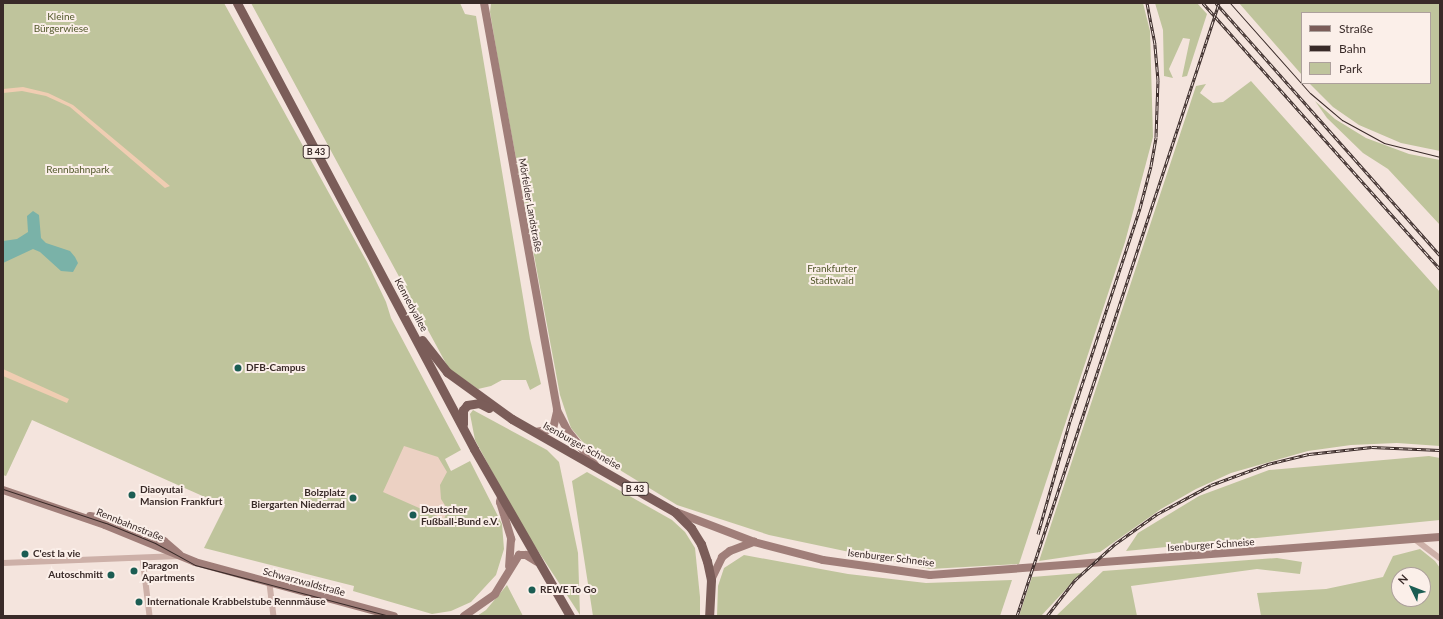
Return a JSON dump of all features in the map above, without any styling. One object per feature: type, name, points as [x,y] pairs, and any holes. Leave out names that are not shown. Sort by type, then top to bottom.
[{"type":"main road","name":"Kennedyallee","points":[[237,3],[409,324],[463,430],[537,562],[569,615]]},
{"type":"main road","name":"Mörfelder Landstraße","points":[[484,3],[557,410],[565,428],[595,465]]},
{"type":"main road","name":"Isenburger Schneise","points":[[409,324],[447,372],[533,432],[595,465],[675,512],[754,542],[823,560],[930,575],[1416,540],[1440,537]]},
{"type":"main road","points":[[463,430],[463,410],[474,402],[518,422]]},
{"type":"main road","name":"Mörfelder Landstraße","points":[[533,432],[544,433],[553,429],[557,410]]},
{"type":"main road","name":"Rennbahnstraße","points":[[3,490],[70,513],[182,557],[209,566]]},
{"type":"main road","points":[[501,497],[500,502],[507,517],[511,539],[508,571]]},
{"type":"main road","name":"B 43","points":[[675,512],[691,528],[701,544],[711,580],[709,616]]},
{"type":"main road","points":[[711,580],[722,557],[730,551],[754,542]]},
{"type":"main road","points":[[464,616],[495,594],[520,554],[526,555],[537,562]]},
{"type":"main road","name":"Schwarzwaldstraße","points":[[209,566],[270,584],[392,616]]},
{"type":"street","points":[[1416,540],[1440,558]]},
{"type":"street","points":[[3,563],[182,557]]},
{"type":"street","points":[[143,558],[150,616]]},
{"type":"street","points":[[270,584],[274,616]]},
{"type":"green space","points":[[3,3],[224,3],[367,262],[386,302],[391,318],[461,450],[445,459],[451,471],[470,461],[502,524],[504,549],[496,575],[471,602],[451,611],[432,614],[353,591],[354,586],[204,548],[225,506],[32,420],[6,476],[3,475]]},
{"type":"green space","points":[[251,3],[460,3],[465,14],[476,16],[530,339],[541,384],[530,390],[526,380],[502,380],[491,386],[478,389],[449,369]]},
{"type":"green space","name":"Frankfurter Stadtwald","points":[[491,3],[1143,3],[1150,31],[1153,137],[1125,242],[1019,564],[930,569],[769,535],[677,505],[592,453],[571,428],[560,395],[500,72],[490,12]]},
{"type":"green space","points":[[1155,3],[1197,3],[1207,14],[1187,76],[1182,77],[1190,39],[1183,38],[1169,69],[1173,78],[1164,76],[1163,30]]},
{"type":"green space","points":[[1239,3],[1440,3],[1440,151],[1401,143],[1359,125],[1333,107],[1310,84],[1431,84],[1431,12],[1301,12],[1301,74]]},
{"type":"green space","points":[[1251,81],[1440,292],[1440,446],[1397,443],[1351,445],[1308,451],[1231,473],[1196,489],[1161,509],[1100,552],[1039,561],[1196,86],[1206,84],[1200,93],[1213,103],[1223,102]]},
{"type":"green space","points":[[1315,101],[1335,119],[1366,138],[1409,154],[1440,160],[1440,225],[1388,169],[1363,153],[1327,118]]},
{"type":"green space","points":[[473,410],[547,450],[559,462],[578,553],[580,615],[521,525],[475,440],[470,414]]},
{"type":"green space","points":[[1429,456],[1440,458],[1440,520],[1126,551],[1138,533],[1199,496],[1269,470]]},
{"type":"green space","points":[[587,472],[672,520],[685,532],[695,548],[700,597],[700,616],[593,616],[572,481]]},
{"type":"green space","points":[[1420,549],[1435,561],[1440,568],[1440,616],[1261,616],[1257,593],[1326,589],[1383,577],[1393,556]]},
{"type":"green space","points":[[744,555],[848,574],[926,583],[1012,580],[1000,616],[717,616],[718,586],[724,568]]},
{"type":"green space","points":[[1277,558],[1302,562],[1300,574],[1257,569],[1131,586],[1137,616],[1056,616],[1103,571]]},
{"type":"green space","points":[[1081,573],[1041,616],[1019,616],[1032,577]]},
{"type":"green space","points":[[507,585],[523,616],[477,616],[486,610]]},
{"type":"sand","points":[[23,87],[48,93],[73,105],[170,186],[165,188],[70,107],[46,96],[22,91],[3,93],[3,89]]},
{"type":"sand","points":[[3,369],[69,399],[67,403],[3,376]]},
{"type":"shaded area","points":[[404,446],[438,457],[447,472],[440,485],[441,499],[448,510],[444,519],[383,492]]},
{"type":"water","points":[[33,211],[39,215],[41,238],[46,243],[70,251],[75,257],[78,263],[73,272],[61,271],[40,252],[33,249],[3,263],[3,241],[17,239],[28,232],[27,216]]},
{"type":"tram line","points":[[1230,3],[1301,83]]},
{"type":"tram line","points":[[1302,84],[1310,93],[1342,120],[1384,143],[1440,157]]},
{"type":"tram line","points":[[3,489],[106,523],[155,543],[195,565],[390,616]]},
{"type":"railway","points":[[1038,534],[1070,421],[1140,208],[1151,166],[1156,137],[1158,80],[1155,44],[1147,3]]},
{"type":"railway","points":[[1203,3],[1440,269]]},
{"type":"railway","points":[[1216,3],[1440,255]]},
{"type":"railway","points":[[1017,616],[1219,3]]},
{"type":"railway","points":[[1047,616],[1075,580],[1115,544],[1157,514],[1211,485],[1268,464],[1309,454],[1372,447],[1440,450]]},
{"type":"place","name":"DFB-Campus","points":[[238,368]]},
{"type":"place","name":"Diaoyutai Mansion Frankfurt","points":[[132,495]]},
{"type":"place","name":"Bolzplatz Biergarten Niederrad","points":[[353,498]]},
{"type":"place","name":"Deutscher Fußball-Bund e.V.","points":[[413,515]]},
{"type":"place","name":"C'est la vie","points":[[25,554]]},
{"type":"place","name":"Paragon Apartments","points":[[134,571]]},
{"type":"place","name":"Autoschmitt","points":[[111,575]]},
{"type":"place","name":"REWE To Go","points":[[532,590]]},
{"type":"place","name":"Internationale Krabbelstube Rennmäuse","points":[[139,602]]},
{"type":"park label","name":"Kleine Bürgerwiese","points":[[61,22]]},
{"type":"park label","name":"Rennbahnpark","points":[[78,170]]}]
